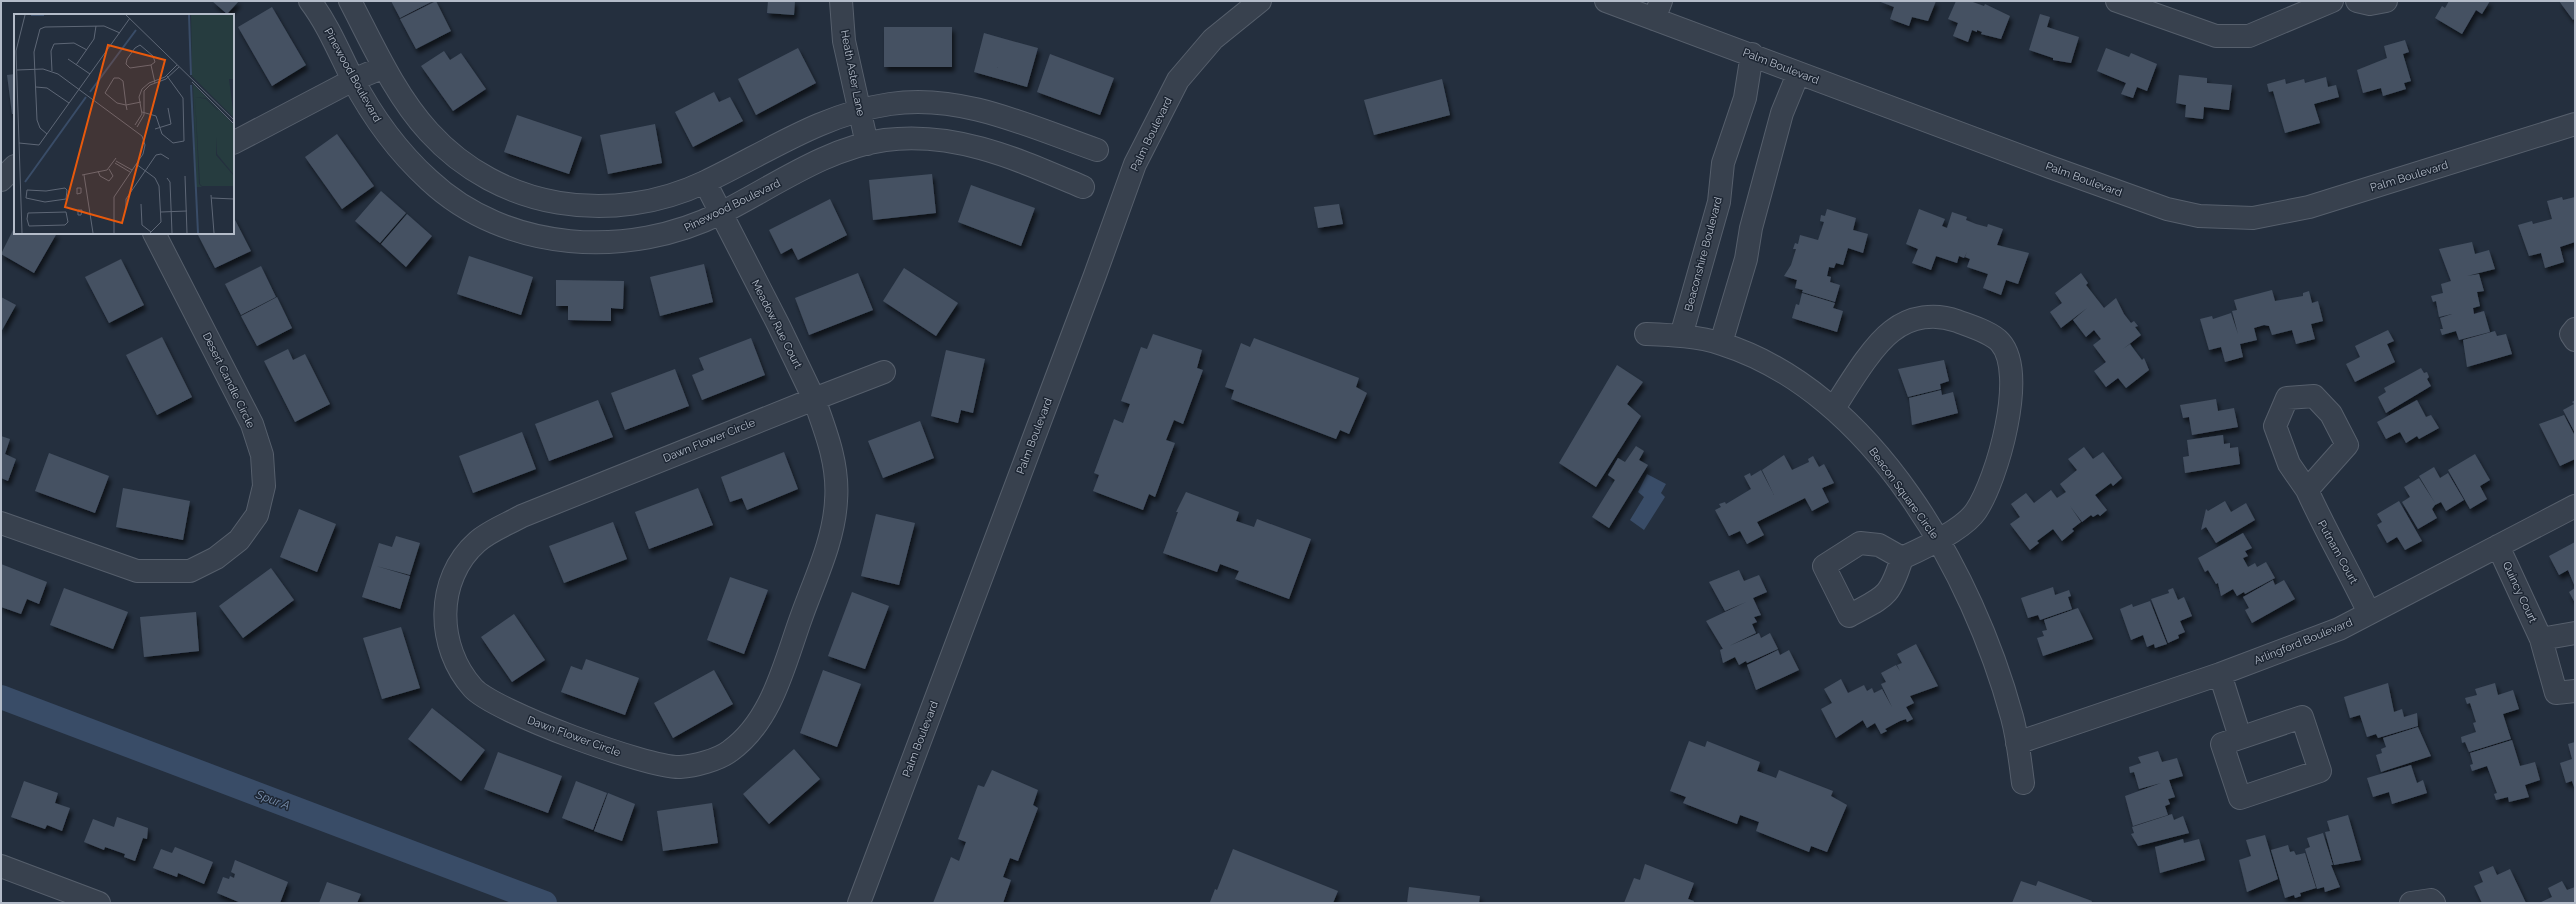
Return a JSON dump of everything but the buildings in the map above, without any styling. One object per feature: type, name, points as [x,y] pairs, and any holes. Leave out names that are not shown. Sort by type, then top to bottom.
[{"type":"street","name":"Pinewood Boulevard","points":[[310,1],[334,41],[353,80],[383,129],[399,151],[429,181],[452,199],[484,217],[525,233],[588,242],[630,242],[682,230],[720,213],[829,157],[867,144],[918,138],[955,141],[989,148],[1083,187]]},
{"type":"street","points":[[350,1],[384,67],[429,132],[468,166],[503,187],[540,200],[568,206],[628,205],[677,194],[705,182],[821,122],[860,109],[918,102],[947,104],[978,110],[1097,150]]},
{"type":"street","name":"Heath Aster Lane","points":[[841,1],[844,41],[867,144]]},
{"type":"street","name":"Palm Boulevard","points":[[859,903],[1095,275],[1135,164],[1178,80],[1213,39],[1260,1]]},
{"type":"street","name":"Palm Boulevard","points":[[1606,1],[1658,10],[1798,74],[2167,209],[2199,216],[2252,218],[2309,207],[2575,124]]},
{"type":"street","points":[[2117,1],[2216,36],[2249,36],[2332,1]]},
{"type":"street","points":[[2357,1],[2370,4],[2386,1]]},
{"type":"street","name":"Beaconshire Boulevard","points":[[1681,336],[1719,202],[1723,163],[1745,98],[1752,54]]},
{"type":"street","points":[[234,142],[353,80],[384,67]]},
{"type":"street","points":[[1721,343],[1746,259],[1751,228],[1782,113],[1798,74]]},
{"type":"street","points":[[1018,159],[1029,126]]},
{"type":"street","points":[[1,180],[14,167]]},
{"type":"street","name":"Meadow Rue Court","points":[[705,182],[778,324],[814,399]]},
{"type":"street","name":"Desert Candle Circle","points":[[1,523],[137,571],[190,571],[216,558],[239,540],[257,515],[264,486],[262,455],[252,424],[155,234]]},
{"type":"street","points":[[1834,408],[1855,375],[1886,336],[1893,330],[1921,316],[1946,317],[1976,328],[2000,342],[2010,360],[2010,398],[2003,447],[1991,482],[1975,513],[1939,540],[1902,558]]},
{"type":"street","points":[[2575,329],[2570,334],[2575,340]]},
{"type":"street","name":"Beacon Square Circle","points":[[1646,334],[1681,336],[1721,343],[1780,370],[1834,408],[1859,432],[1896,479],[1939,540],[1965,589],[1991,650],[2012,718],[2023,783]]},
{"type":"street","points":[[814,399],[884,372]]},
{"type":"street","name":"Dawn Flower Circle","points":[[814,399],[828,437],[835,470],[836,502],[827,546],[773,695],[755,729],[728,753],[707,762],[681,767],[656,765],[518,716],[496,705],[474,688],[458,667],[449,644],[444,619],[449,585],[459,562],[478,541],[522,516],[814,399]]},
{"type":"street","name":"Putnam Court","points":[[2307,490],[2324,530],[2370,613]]},
{"type":"street","name":"Arlingford Boulevard","points":[[2017,742],[2220,674],[2339,629],[2575,506]]},
{"type":"street","name":"Quincy Court","points":[[2498,546],[2541,639],[2556,693],[2575,691]]},
{"type":"street","points":[[2541,639],[2575,633]]},
{"type":"street","points":[[2220,674],[2240,737]]},
{"type":"street","points":[[2302,717],[2320,771],[2240,798],[2222,744],[2240,737],[2302,717]]},
{"type":"street","points":[[1,866],[99,903]]},
{"type":"street","points":[[2411,903],[2431,900],[2434,903]]},
{"type":"water","points":[[1647,474],[1666,484],[1661,493],[1665,497],[1644,530],[1630,520],[1644,497],[1638,492]]},
{"type":"waterway","name":"Spur A","points":[[1,697],[545,903]]}]
